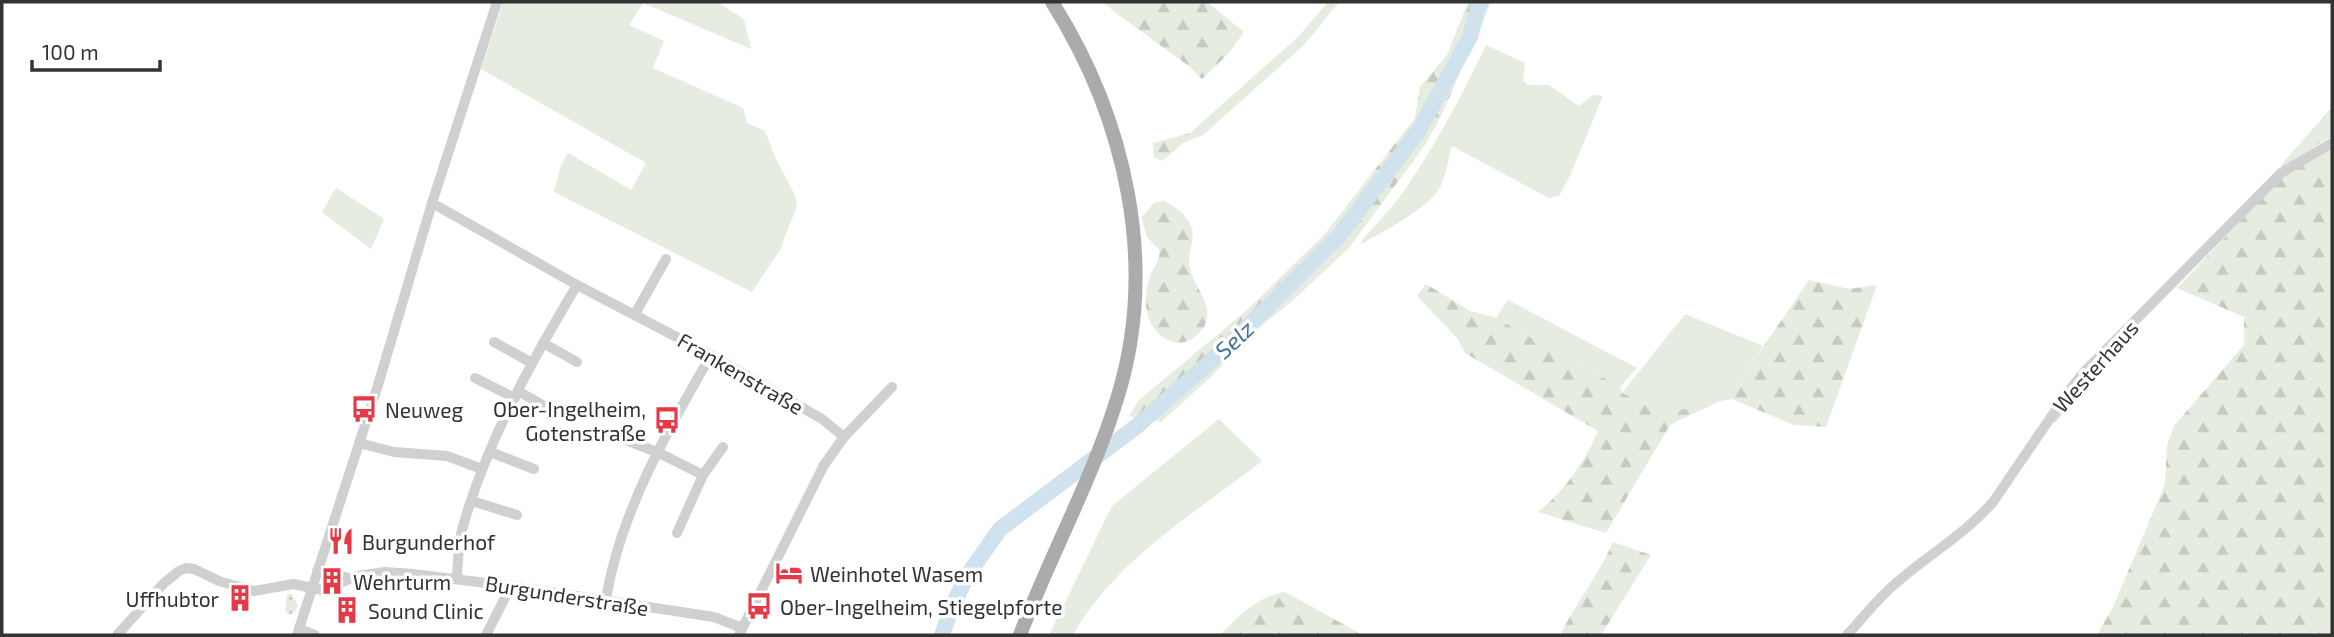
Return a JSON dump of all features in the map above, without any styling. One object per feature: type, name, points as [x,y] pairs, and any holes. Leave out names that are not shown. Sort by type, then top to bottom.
[{"type":"main road","points":[[1020,635],[1101,446],[1117,400],[1128,355],[1135,302],[1135,255],[1127,184],[1105,104],[1085,59],[1052,2]]},
{"type":"street","points":[[315,635],[298,632],[497,2]]},
{"type":"street","name":"Westerhaus","points":[[1847,635],[1894,584],[1965,532],[1993,502],[2068,392],[2094,362],[2281,173],[2332,143]]},
{"type":"street","name":"Frankenstraße","points":[[432,203],[578,285],[711,355],[822,419],[844,437]]},
{"type":"street","points":[[635,314],[666,259]]},
{"type":"street","points":[[457,578],[461,533],[482,468],[542,343],[578,285]]},
{"type":"street","points":[[494,342],[532,363]]},
{"type":"street","points":[[542,343],[577,362]]},
{"type":"street","points":[[606,600],[611,568],[628,521],[681,407],[711,355]]},
{"type":"street","points":[[475,378],[553,411]]},
{"type":"street","points":[[740,631],[824,465],[844,437],[892,387]]},
{"type":"street","points":[[613,435],[659,453],[703,475]]},
{"type":"street","points":[[359,443],[394,452],[447,456],[482,468]]},
{"type":"street","points":[[677,533],[703,475],[723,447]]},
{"type":"street","points":[[490,452],[534,469]]},
{"type":"street","points":[[472,501],[517,515]]},
{"type":"street","name":"Burgunderstraße","points":[[117,635],[164,583],[186,568],[254,591],[293,584],[311,589],[328,589],[349,578],[385,572],[457,578],[714,617],[740,631]]},
{"type":"street","name":"Burgunderstraße","points":[[317,571],[349,578]]},
{"type":"street","points":[[486,635],[511,586]]},
{"type":"green space","points":[[503,2],[717,2],[744,19],[751,49],[643,3],[629,25],[664,41],[653,68],[743,108],[747,123],[765,131],[795,195],[797,206],[780,250],[752,292],[554,192],[561,165],[568,153],[631,190],[646,163],[481,69]]},
{"type":"green space","points":[[1102,2],[1139,2],[1124,19]]},
{"type":"green space","points":[[1139,2],[1207,2],[1244,32],[1228,54],[1202,79],[1189,66],[1124,19]]},
{"type":"green space","points":[[1328,2],[1339,2],[1305,44],[1203,135],[1193,139],[1190,133],[1298,37]]},
{"type":"green space","points":[[1468,2],[1491,2],[1441,116],[1425,145],[1348,249],[1291,302],[1247,337],[1213,375],[1161,422],[1129,416],[1139,400],[1246,311],[1324,235],[1415,118],[1420,87],[1447,55]]},
{"type":"green space","points":[[1486,45],[1525,63],[1523,80],[1528,85],[1549,85],[1579,106],[1593,95],[1603,96],[1559,196],[1549,198],[1452,146],[1443,179],[1433,196],[1403,220],[1361,244],[1399,197],[1427,156]]},
{"type":"green space","points":[[2332,107],[2332,137],[2284,168],[2281,165]]},
{"type":"green space","points":[[1190,133],[1193,139],[1183,143],[1162,161],[1154,157],[1153,143]]},
{"type":"green space","points":[[2332,147],[2332,635],[2097,635],[2113,607],[2165,484],[2167,445],[2174,426],[2244,345],[2244,317],[2177,288],[2289,170]]},
{"type":"green space","points":[[336,188],[384,219],[371,249],[322,212]]},
{"type":"green space","points":[[1164,201],[1180,211],[1191,226],[1193,235],[1189,263],[1193,279],[1207,307],[1204,327],[1190,340],[1183,342],[1168,340],[1156,331],[1146,306],[1148,284],[1159,249],[1147,235],[1142,217],[1154,203]]},
{"type":"green space","points":[[1809,280],[1849,289],[1877,285],[1826,427],[1794,425],[1732,399],[1718,402],[1670,425],[1606,533],[1538,512],[1557,495],[1573,475],[1598,431],[1465,353],[1458,339],[1417,296],[1426,284],[1470,311],[1496,318],[1620,387],[1622,393],[1667,414],[1701,404],[1737,385]]},
{"type":"green space","points":[[1508,300],[1637,368],[1620,387],[1496,318]]},
{"type":"green space","points":[[1685,314],[1763,346],[1737,385],[1701,404],[1667,414],[1622,393]]},
{"type":"green space","points":[[1219,419],[1262,461],[1134,560],[1091,608],[1073,635],[1049,635],[1112,506]]},
{"type":"green space","points":[[1613,542],[1651,555],[1601,635],[1560,635],[1601,566]]},
{"type":"green space","points":[[1285,592],[1361,634],[1220,635],[1258,602]]},
{"type":"green space","points":[[291,593],[297,604],[296,611],[290,615],[285,611],[287,595]]},
{"type":"waterway","name":"Selz","points":[[942,635],[967,576],[1000,529],[1137,426],[1229,345],[1339,236],[1419,130],[1470,37],[1480,2]]},
{"type":"waterway","points":[[2098,366],[2119,344]]},
{"type":"waterway","points":[[2091,375],[2094,371]]},
{"type":"waterway","points":[[2055,421],[2087,379]]},
{"type":"place","name":"Neuweg","points":[[364,409]]},
{"type":"place","name":"Ober-Ingelheim, Gotenstraße","points":[[667,420]]},
{"type":"place","name":"Burgunderhof","points":[[341,541]]},
{"type":"place","name":"Weinhotel Wasem","points":[[789,573]]},
{"type":"place","name":"Wehrturm","points":[[332,581]]},
{"type":"place","name":"Uffhubtor","points":[[240,598]]},
{"type":"place","name":"Ober-Ingelheim, Stiegelpforte","points":[[759,606]]},
{"type":"place","name":"Sound Clinic","points":[[347,610]]}]
